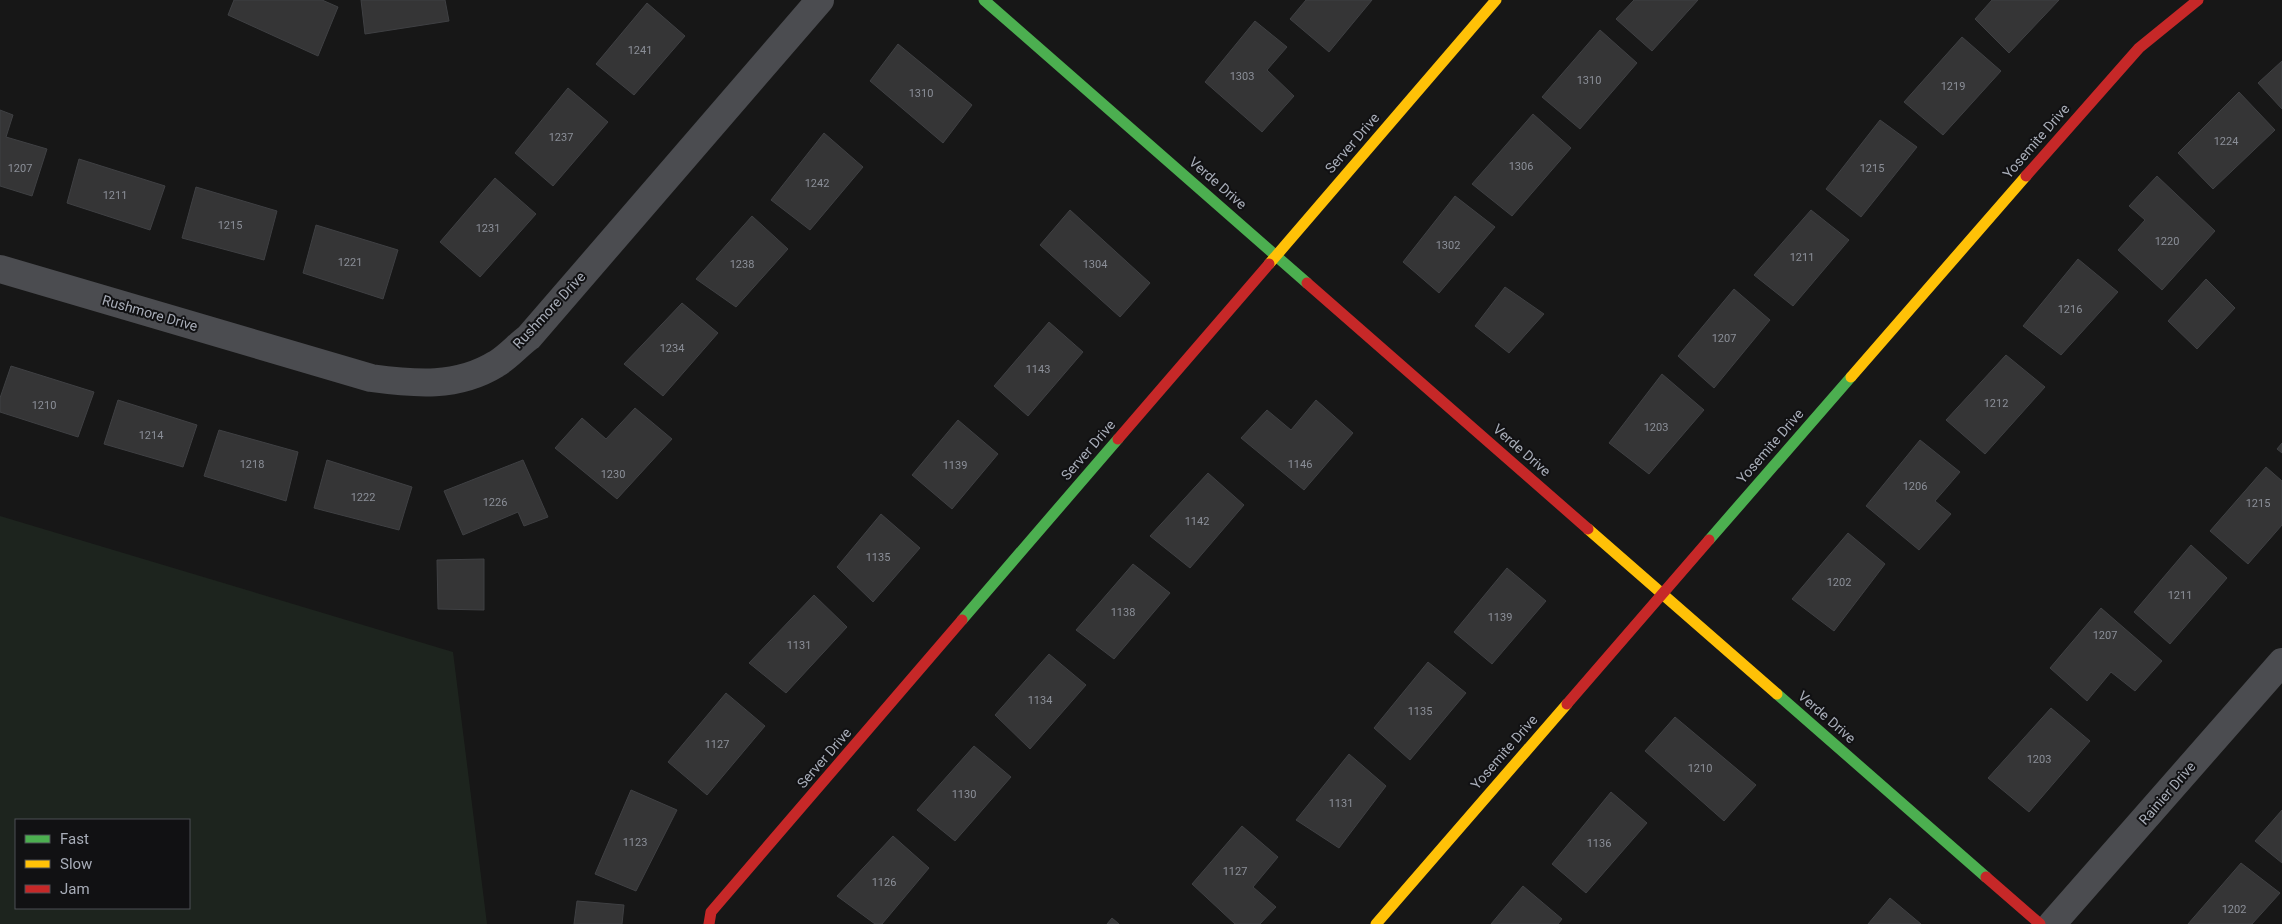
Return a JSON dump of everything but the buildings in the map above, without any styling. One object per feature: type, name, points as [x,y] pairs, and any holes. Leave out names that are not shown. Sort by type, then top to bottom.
[{"type":"street","name":"Rushmore Drive","points":[[0,269],[371,378],[419,384],[458,381],[496,364],[529,336],[820,0]]},
{"type":"street","name":"Verde Drive","points":[[984,0],[2040,924]]},
{"type":"street","name":"Server Drive","points":[[709,924],[711,912],[1496,0]]},
{"type":"street","name":"Yosemite Drive","points":[[1376,924],[1662,593],[2139,48],[2198,0]]},
{"type":"street","name":"Rainier Drive","points":[[2052,924],[2282,662]]},
{"type":"shaded area","points":[[0,516],[453,652],[487,924],[0,924]]},
{"type":"traffic: fast","points":[[984,0],[1307,283]]},
{"type":"traffic: fast","points":[[1709,540],[1851,377]]},
{"type":"traffic: fast","points":[[962,620],[1118,439]]},
{"type":"traffic: fast","points":[[1777,694],[1986,877]]},
{"type":"traffic: slow","points":[[1269,264],[1496,0]]},
{"type":"traffic: slow","points":[[1851,377],[2026,176]]},
{"type":"traffic: slow","points":[[1588,529],[1777,694]]},
{"type":"traffic: slow","points":[[1376,924],[1567,704]]},
{"type":"traffic: jam","points":[[2026,176],[2139,48],[2198,0]]},
{"type":"traffic: jam","points":[[1118,439],[1269,264]]},
{"type":"traffic: jam","points":[[1307,283],[1588,529]]},
{"type":"traffic: jam","points":[[1567,704],[1709,540]]},
{"type":"traffic: jam","points":[[709,924],[711,912],[962,620]]},
{"type":"traffic: jam","points":[[1986,877],[2040,924]]}]
